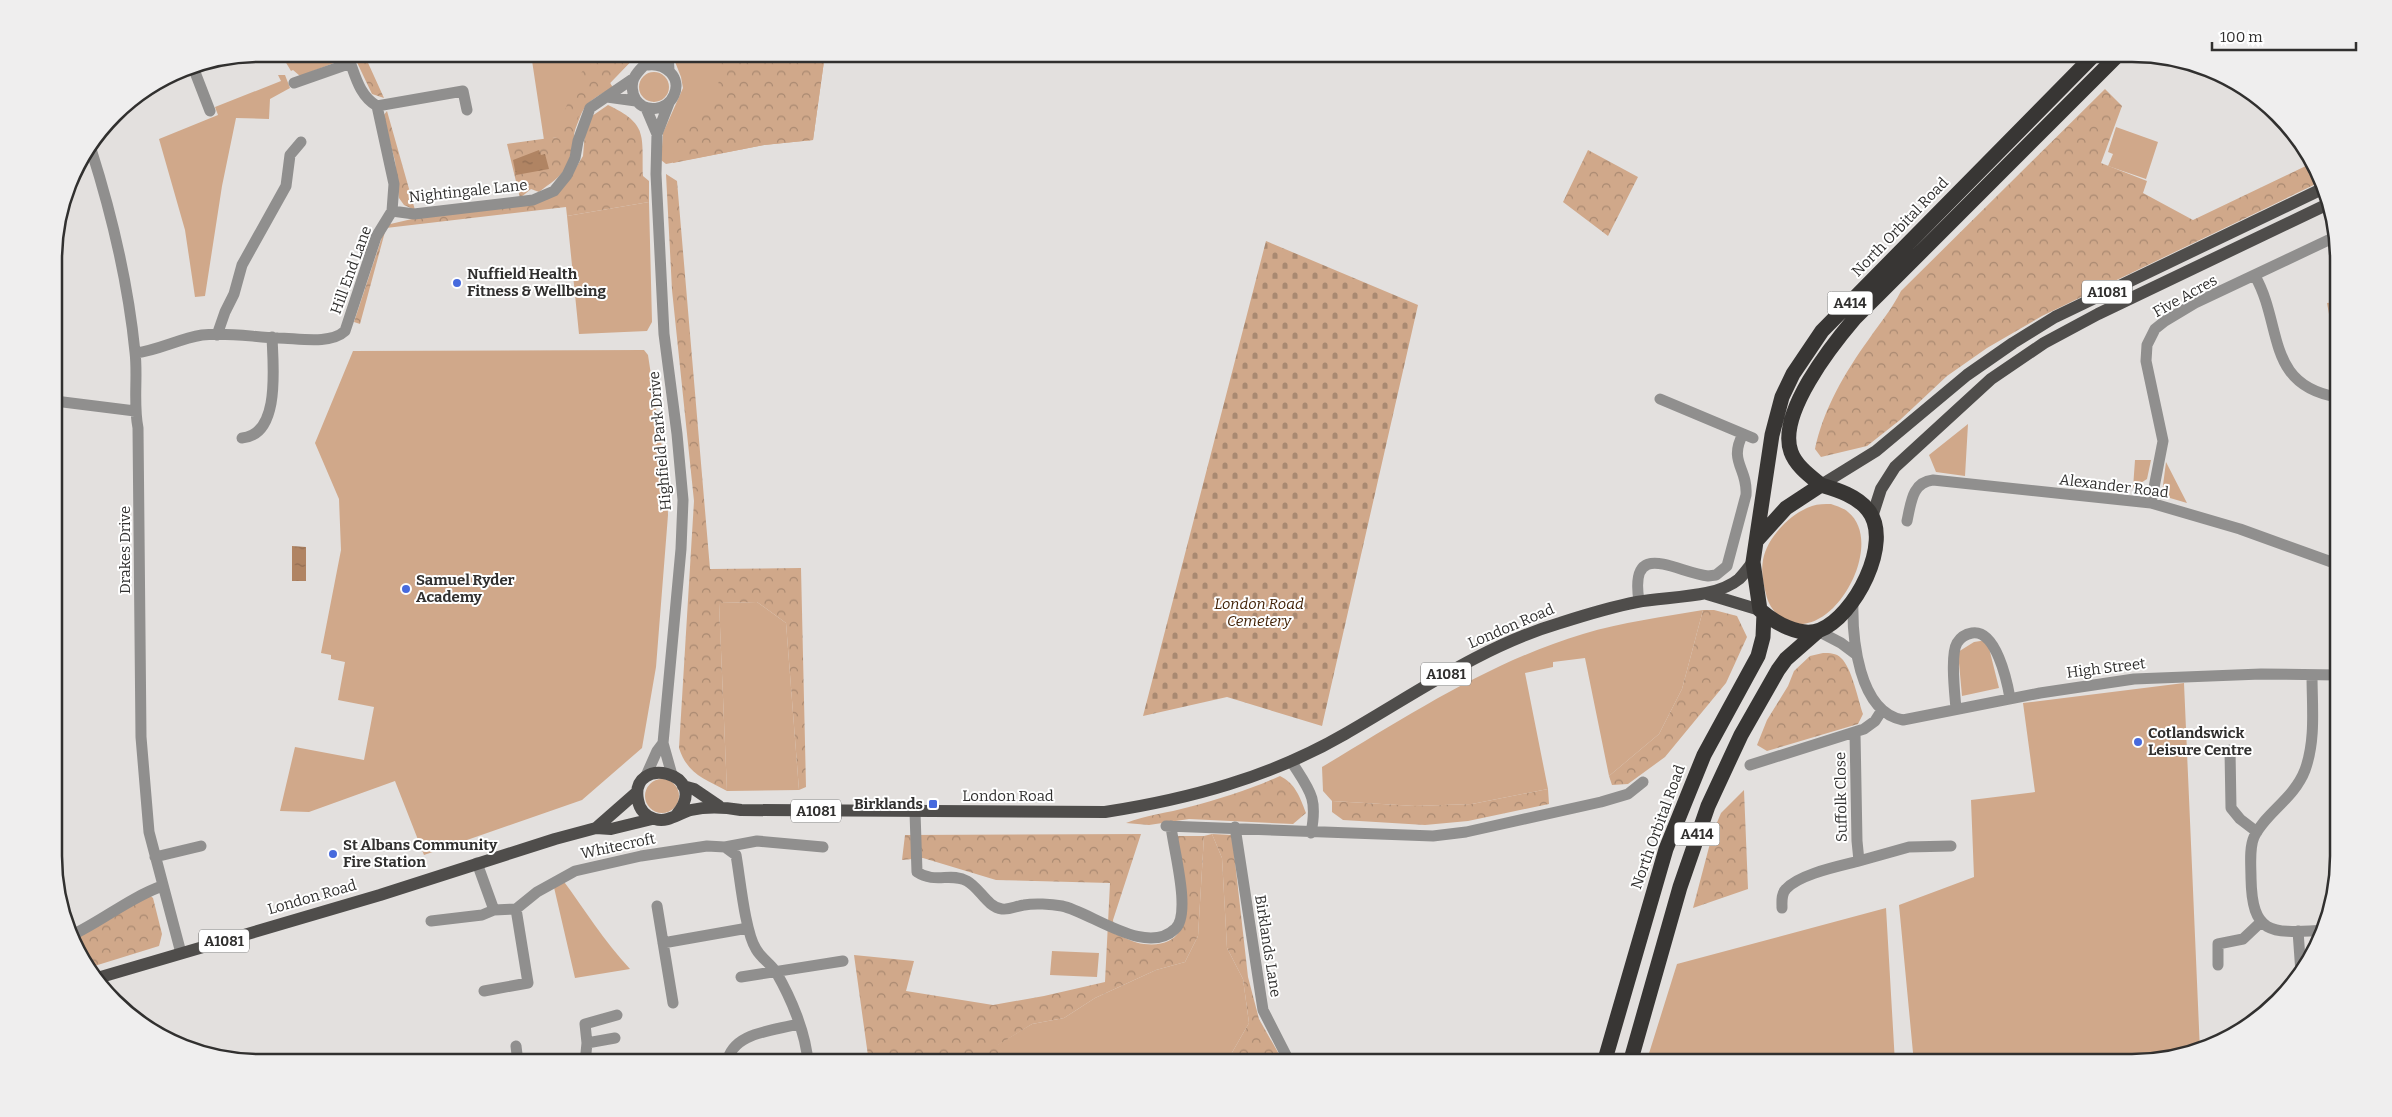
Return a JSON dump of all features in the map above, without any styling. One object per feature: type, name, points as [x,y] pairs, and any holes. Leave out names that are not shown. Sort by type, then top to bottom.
[{"type":"highway","name":"North Orbital Road","points":[[1758,539],[1771,442],[1777,414],[1793,374],[1806,353],[1822,331],[2087,62]]},
{"type":"highway","name":"North Orbital Road","points":[[1821,485],[1794,459],[1788,442],[1794,414],[1818,364],[1855,318],[2111,62]]},
{"type":"highway","points":[[1821,485],[1848,494],[1862,505],[1872,517],[1876,535],[1875,550],[1868,575],[1853,601],[1834,621],[1818,631],[1792,628],[1762,611],[1753,562],[1758,539],[1786,508],[1821,485]]},
{"type":"highway","name":"North Orbital Road","points":[[1607,1054],[1666,849],[1704,755],[1758,656],[1763,637],[1762,611]]},
{"type":"highway","name":"A414","points":[[1633,1054],[1689,859],[1722,773],[1778,670],[1786,659],[1818,631]]},
{"type":"main road","name":"A1081","points":[[1821,485],[1876,451],[1967,375],[2055,317],[2317,191]]},
{"type":"main road","name":"A1081","points":[[1872,517],[1881,489],[1895,467],[1990,379],[2044,343],[2098,314],[2322,207]]},
{"type":"main road","name":"London Road","points":[[102,976],[380,895],[477,863],[596,828],[611,829],[652,818],[669,819],[690,810],[719,806],[741,810],[1105,812],[1165,803],[1211,790],[1291,761],[1345,735],[1426,685],[1487,652],[1551,625],[1639,601],[1707,594],[1739,578],[1753,562]]},
{"type":"main road","name":"London Road","points":[[1707,594],[1720,600],[1762,611]]},
{"type":"main road","points":[[645,778],[657,772],[672,775]]},
{"type":"main road","name":"London Road","points":[[672,775],[683,786],[694,789],[719,806]]},
{"type":"main road","name":"London Road","points":[[596,828],[637,792],[645,778]]},
{"type":"main road","points":[[677,814],[685,802],[683,786]]},
{"type":"main road","points":[[637,792],[638,805],[644,813],[652,818]]},
{"type":"street","points":[[294,83],[340,62]]},
{"type":"street","points":[[350,62],[361,92],[370,102],[378,106],[463,91],[467,110]]},
{"type":"street","points":[[634,78],[649,62]]},
{"type":"street","name":"Highfield Park Drive","points":[[668,62],[669,70],[676,84],[674,95],[668,103],[657,134],[658,251],[664,334],[678,434],[682,500],[681,550],[663,743],[672,766],[672,775]]},
{"type":"street","points":[[648,65],[660,65],[669,70]]},
{"type":"street","points":[[196,74],[210,111]]},
{"type":"street","name":"Highfield Park Drive","points":[[634,78],[633,94],[641,104],[657,134]]},
{"type":"street","name":"Nightingale Lane","points":[[392,211],[414,214],[533,200],[554,191],[567,175],[575,158],[586,116],[596,103],[607,98],[634,78]]},
{"type":"street","points":[[607,98],[641,104],[654,109],[668,103]]},
{"type":"street","name":"Hill End Lane","points":[[272,338],[334,337],[344,331],[376,237],[392,211],[394,184],[378,106]]},
{"type":"street","points":[[217,335],[224,312],[234,294],[242,265],[286,186],[290,155],[301,142]]},
{"type":"street","name":"Drakes Drive","points":[[93,156],[118,245],[136,353],[137,399],[134,411],[138,428],[141,737],[149,832],[181,953]]},
{"type":"street","name":"Five Acres","points":[[2152,503],[2163,441],[2146,361],[2147,345],[2155,329],[2165,320],[2195,304],[2328,240]]},
{"type":"street","points":[[2256,276],[2268,303],[2277,348],[2283,363],[2306,386],[2330,394]]},
{"type":"street","points":[[136,353],[159,349],[182,339],[217,335],[272,338],[274,394],[272,404],[260,430],[248,438],[242,438]]},
{"type":"street","points":[[1639,601],[1636,579],[1643,567],[1648,563],[1660,562],[1698,575],[1708,576],[1716,575],[1726,566],[1747,487],[1736,450],[1748,436],[1726,425],[1660,399]]},
{"type":"street","points":[[62,402],[134,411]]},
{"type":"street","name":"Alexander Road","points":[[1907,520],[1915,490],[1921,482],[1933,480],[2152,503],[2240,529],[2330,561]]},
{"type":"street","points":[[1750,765],[1855,733],[1871,726],[1882,710],[1870,694],[1857,655],[1853,601]]},
{"type":"street","points":[[1818,631],[1838,640],[1857,655]]},
{"type":"street","points":[[1956,709],[1954,650],[1961,638],[1973,633],[1984,635],[1993,645],[2010,698]]},
{"type":"street","points":[[2312,675],[2313,722],[2306,767],[2294,790],[2257,832],[2252,845],[2252,901],[2254,911],[2261,922],[2270,929],[2315,930]]},
{"type":"street","name":"High Street","points":[[1882,710],[1903,720],[2010,698],[2134,679],[2189,676],[2330,675]]},
{"type":"street","name":"Suffolk Close","points":[[1855,733],[1859,861]]},
{"type":"street","name":"Highfield Park Drive","points":[[645,778],[657,751],[663,743]]},
{"type":"street","points":[[2230,750],[2231,808],[2240,819],[2257,832]]},
{"type":"street","points":[[1291,761],[1314,800],[1315,808],[1311,833]]},
{"type":"street","points":[[914,812],[917,872],[925,877],[960,877],[978,888],[993,905],[1001,909],[1025,905],[1063,906],[1141,938],[1169,934],[1179,924],[1182,906],[1168,826],[1235,827],[1311,833],[1433,836],[1466,832],[1601,802],[1628,794],[1643,782]]},
{"type":"street","name":"Birklands Lane","points":[[1235,827],[1263,1010],[1285,1054]]},
{"type":"street","points":[[724,847],[757,841],[823,847]]},
{"type":"street","points":[[155,857],[201,846]]},
{"type":"street","name":"Whitecroft","points":[[516,909],[537,892],[575,870],[707,846],[724,847]]},
{"type":"street","name":"Suffolk Close","points":[[1782,908],[1783,894],[1788,887],[1805,877],[1909,847],[1951,846]]},
{"type":"street","points":[[724,847],[736,855],[748,928],[755,948],[775,971],[798,1024],[807,1054]]},
{"type":"street","points":[[477,863],[494,910]]},
{"type":"street","points":[[78,932],[146,892],[162,886]]},
{"type":"street","points":[[657,906],[673,1003]]},
{"type":"street","points":[[431,921],[482,915],[494,910],[516,909],[528,983],[484,991]]},
{"type":"street","points":[[2218,965],[2218,944],[2243,939],[2261,922]]},
{"type":"street","points":[[663,943],[748,928]]},
{"type":"street","points":[[2298,931],[2300,960]]},
{"type":"street","points":[[741,977],[843,962]]},
{"type":"street","points":[[586,1054],[585,1024],[616,1015]]},
{"type":"street","points":[[729,1054],[743,1038],[798,1024]]},
{"type":"street","points":[[587,1043],[615,1038]]},
{"type":"street","points":[[516,1046],[517,1054]]},
{"type":"green space","points":[[286,62],[336,62],[300,76],[293,70],[291,71]]},
{"type":"green space","points":[[357,62],[368,62],[384,98],[372,94]]},
{"type":"green space","points":[[532,62],[630,62],[610,83],[613,88],[596,96],[587,104],[574,133],[544,140]]},
{"type":"green space","points":[[593,62],[630,62],[610,83],[613,88],[592,100],[581,112],[575,127],[572,155],[562,174],[539,192],[531,189],[520,198],[507,144],[557,137],[567,105],[578,78],[585,68]]},
{"type":"green space","points":[[675,62],[824,62],[813,140],[764,145],[666,164],[661,160],[663,133],[683,88]]},
{"type":"green space","points":[[719,62],[824,62],[813,140],[764,145],[673,163],[676,141],[686,125],[713,95],[719,79]]},
{"type":"green space","points":[[654,72],[665,76],[669,87],[665,98],[654,102],[643,98],[639,87],[643,76]]},
{"type":"green space","points":[[278,75],[285,75],[290,88],[270,99],[269,119],[236,118],[222,186],[205,296],[195,297],[185,230],[159,139],[218,115],[215,107],[281,81]]},
{"type":"green space","points":[[2105,89],[2122,106],[2101,163],[2147,181],[2143,193],[2193,220],[2305,166],[2314,185],[2042,316],[1987,348],[1947,376],[1900,420],[1867,446],[1821,457],[1815,449],[1829,406],[1860,352],[1901,291]]},
{"type":"green space","points":[[608,105],[630,118],[640,132],[643,150],[643,176],[649,181],[649,202],[567,216],[566,207],[386,228],[360,324],[354,322],[386,225],[412,219],[537,203],[568,181],[583,156],[585,132],[592,116]]},
{"type":"green space","points":[[387,111],[415,210],[404,205],[399,198],[395,161],[383,116]]},
{"type":"green space","points":[[2116,127],[2158,142],[2146,179],[2108,166],[2113,154],[2108,152]]},
{"type":"green space","points":[[1588,150],[1638,177],[1608,236],[1563,202]]},
{"type":"green space","points":[[666,174],[677,181],[710,569],[801,568],[806,787],[799,790],[786,623],[757,602],[719,603],[727,791],[704,779],[692,770],[679,748],[694,501],[672,290]]},
{"type":"green space","points":[[649,202],[652,322],[647,331],[579,334],[567,216]]},
{"type":"green space","name":"London Road Cemetery","points":[[1266,241],[1418,305],[1322,726],[1227,697],[1143,716]]},
{"type":"green space","points":[[2327,303],[2330,303],[2330,320]]},
{"type":"green space","name":"Samuel Ryder Academy","points":[[644,350],[648,355],[667,481],[668,515],[656,667],[642,748],[582,800],[424,855],[395,781],[309,812],[280,811],[295,747],[364,760],[374,707],[338,700],[345,662],[331,659],[331,655],[321,653],[341,550],[339,499],[315,443],[353,351]]},
{"type":"green space","points":[[1968,424],[1965,476],[1936,472],[1929,455]]},
{"type":"green space","points":[[2135,460],[2151,460],[2147,479],[2133,488]]},
{"type":"green space","points":[[2166,462],[2187,503],[2170,498],[2162,493]]},
{"type":"green space","points":[[1819,504],[1831,504],[1848,512],[1859,527],[1861,546],[1857,568],[1848,588],[1835,606],[1819,619],[1801,624],[1783,619],[1774,611],[1767,598],[1762,573],[1765,551],[1781,527],[1796,514]]},
{"type":"green space","points":[[757,602],[786,623],[799,790],[727,791],[719,603]]},
{"type":"green space","points":[[1703,610],[1682,689],[1659,734],[1609,776],[1585,658],[1553,662],[1553,667],[1525,673],[1548,789],[1472,804],[1415,806],[1332,801],[1323,791],[1322,767],[1417,710],[1481,675],[1548,646],[1583,634],[1628,623]]},
{"type":"green space","points":[[1703,610],[1714,610],[1737,616],[1747,637],[1726,683],[1665,757],[1628,784],[1612,785],[1609,776],[1659,734],[1682,689]]},
{"type":"green space","points":[[1987,640],[1999,688],[1962,696],[1958,652],[1974,642]]},
{"type":"green space","points":[[1823,653],[1839,656],[1848,669],[1863,714],[1858,724],[1767,751],[1757,745],[1767,720],[1788,686],[1794,671],[1810,656]]},
{"type":"green space","points":[[2184,683],[2200,1042],[2170,1051],[2144,1054],[1913,1054],[1899,905],[1974,877],[1971,800],[2035,792],[2023,703]]},
{"type":"green space","points":[[1280,776],[1290,782],[1299,796],[1306,813],[1293,824],[1189,819],[1149,825],[1126,823],[1224,797]]},
{"type":"green space","points":[[662,779],[669,780],[674,784],[678,789],[678,803],[674,808],[669,812],[662,813],[655,812],[650,808],[646,803],[645,796],[646,789],[650,784],[655,780]]},
{"type":"green space","points":[[1548,789],[1549,804],[1468,821],[1425,825],[1343,820],[1332,812],[1332,801],[1415,806],[1472,804]]},
{"type":"green space","points":[[1744,790],[1748,889],[1693,908],[1713,832],[1721,813]]},
{"type":"green space","points":[[1141,834],[1113,920],[1115,934],[1144,944],[1164,943],[1176,935],[1183,922],[1186,906],[1185,888],[1177,836],[1204,836],[1198,936],[1185,962],[1156,970],[1095,998],[1064,1018],[1032,1024],[998,1045],[1003,1054],[868,1054],[854,955],[914,961],[906,991],[993,1005],[1105,982],[1110,883],[996,880],[923,858],[902,860],[905,835]]},
{"type":"green space","points":[[1212,834],[1222,858],[1227,948],[1243,979],[1249,1023],[1231,1054],[1002,1054],[997,1045],[1032,1024],[1064,1018],[1095,998],[1156,970],[1185,962],[1198,936],[1204,836]]},
{"type":"green space","points":[[1212,834],[1232,835],[1248,977],[1259,1019],[1279,1054],[1231,1054],[1249,1023],[1243,979],[1227,948],[1222,858]]},
{"type":"green space","points":[[562,879],[603,936],[630,969],[575,978],[553,883]]},
{"type":"green space","points":[[148,894],[153,898],[162,934],[159,946],[96,966],[79,935]]},
{"type":"green space","points":[[1886,908],[1894,1054],[1649,1054],[1677,964]]},
{"type":"green space","points":[[1052,951],[1099,953],[1097,977],[1050,975]]},
{"type":"water","points":[[539,150],[541,155],[545,154],[549,169],[516,175],[513,160]]},
{"type":"water","points":[[292,546],[306,547],[306,581],[292,581]]},
{"type":"place","name":"Nuffield Health Fitness & Wellbeing","points":[[457,283]]},
{"type":"place","name":"Samuel Ryder Academy","points":[[406,589]]},
{"type":"place","name":"Cotlandswick Leisure Centre","points":[[2138,742]]},
{"type":"place","name":"Birklands","points":[[933,804]]},
{"type":"place","name":"St Albans Community Fire Station","points":[[333,854]]}]
